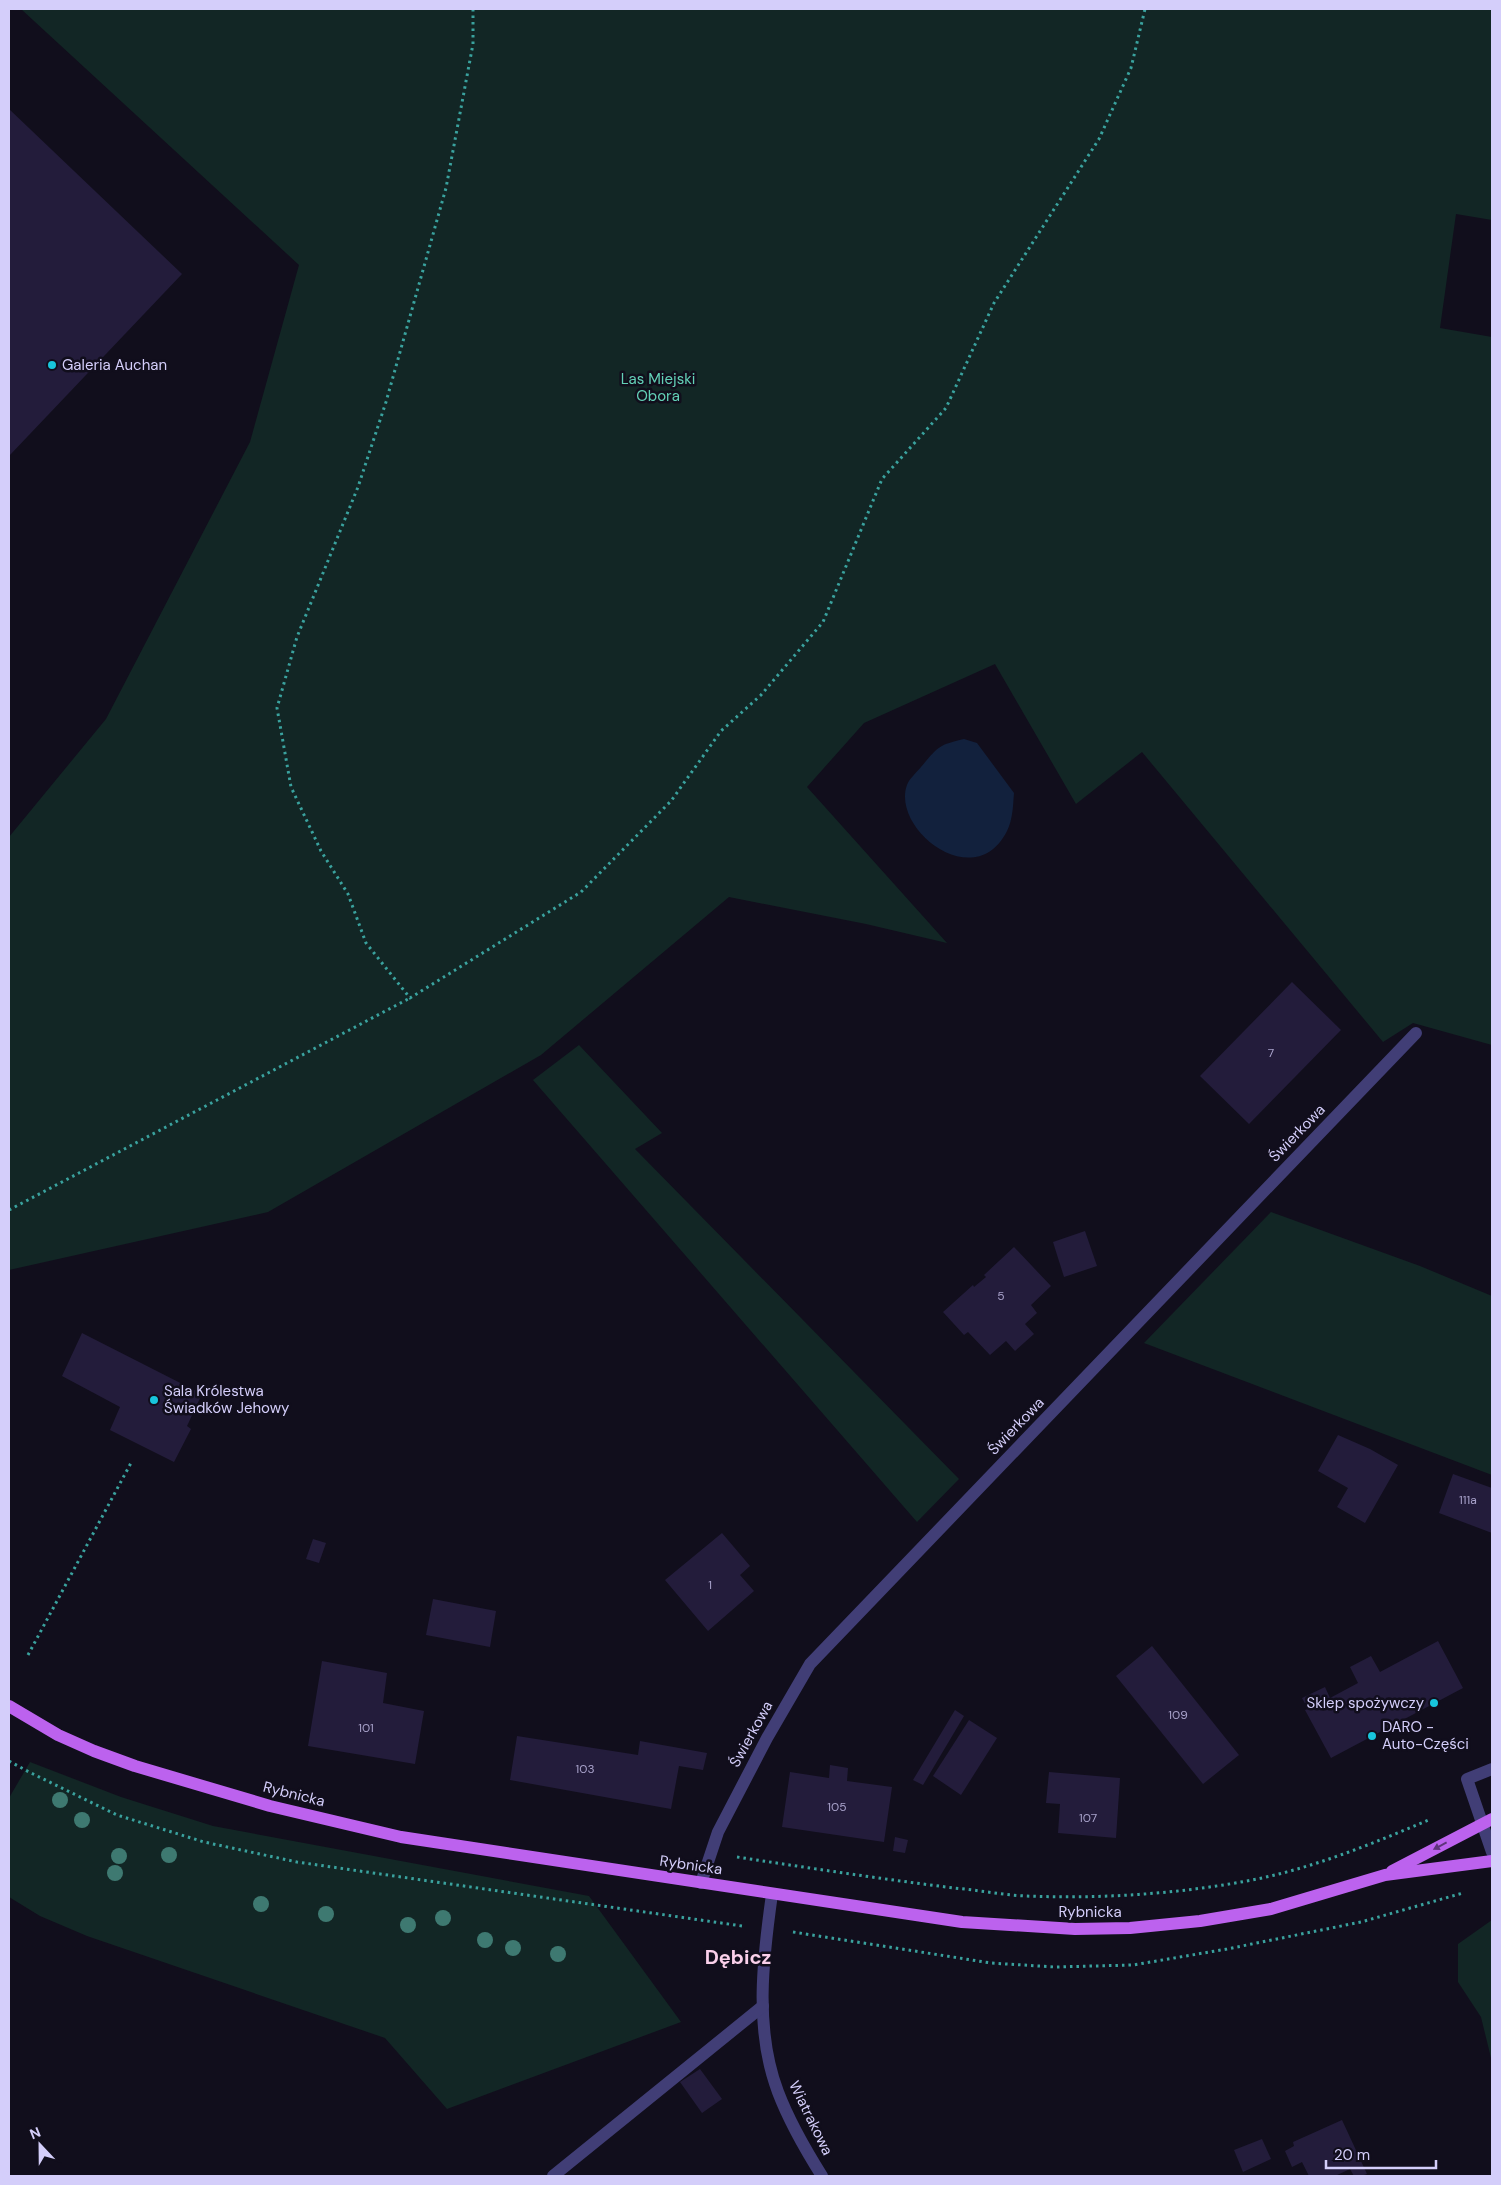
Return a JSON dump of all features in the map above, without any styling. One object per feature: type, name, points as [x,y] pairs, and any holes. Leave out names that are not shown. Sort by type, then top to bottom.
[{"type":"main road","name":"Rybnicka","points":[[9,1706],[58,1735],[94,1751],[179,1780],[270,1806],[401,1837],[962,1922],[1036,1928],[1130,1928],[1200,1922],[1271,1908],[1385,1875],[1492,1861]]},
{"type":"main road","name":"Rybnicka","points":[[1385,1875],[1488,1821]]},
{"type":"street","name":"Świerkowa","points":[[701,1883],[718,1832],[758,1755],[810,1664],[1416,1033]]},
{"type":"street","points":[[1492,1769],[1467,1778],[1475,1801],[1488,1821],[1492,1852]]},
{"type":"street","name":"Wiatrakowa","points":[[772,1894],[762,1994],[767,2049],[777,2090],[790,2120],[822,2176]]},
{"type":"street","points":[[553,2176],[763,2006]]},
{"type":"path","points":[[410,998],[366,943],[348,894],[321,851],[292,787],[277,708],[297,637],[358,487],[386,402],[446,188],[473,44],[473,9]]},
{"type":"path","points":[[9,1210],[410,998],[581,892],[672,801],[721,731],[761,695],[822,622],[882,479],[946,408],[994,303],[1099,139],[1131,68],[1145,9]]},
{"type":"path","points":[[28,1655],[132,1461]]},
{"type":"path","points":[[9,1761],[117,1815],[204,1842],[297,1862],[767,1929]]},
{"type":"path","points":[[712,1853],[905,1882],[1024,1896],[1096,1898],[1192,1889],[1253,1880],[1288,1872],[1385,1838],[1475,1801]]},
{"type":"green space","name":"Las Miejski Obora","points":[[21,9],[1492,9],[1492,220],[1456,214],[1440,328],[1492,337],[1492,1045],[1413,1023],[1383,1042],[1142,752],[1076,804],[995,664],[864,723],[807,787],[947,943],[866,924],[729,897],[541,1055],[268,1212],[9,1270],[9,837],[106,719],[250,442],[299,265]]},
{"type":"green space","points":[[579,1045],[662,1133],[635,1149],[959,1479],[917,1522],[533,1080]]},
{"type":"green space","points":[[1271,1212],[1420,1266],[1492,1296],[1492,1475],[1144,1343]]},
{"type":"green space","points":[[30,1762],[121,1797],[213,1826],[589,1896],[681,2022],[447,2109],[385,2038],[87,1936],[40,1916],[9,1897],[9,1798]]},
{"type":"green space","points":[[1492,1920],[1492,2062],[1481,2017],[1458,1982],[1458,1944]]},
{"type":"water","points":[[964,739],[977,743],[1014,793],[1012,817],[1007,831],[993,849],[976,857],[957,856],[939,849],[923,836],[911,820],[905,802],[908,783],[931,755],[943,745]]},
{"type":"building","name":"Galeria Auchan","points":[[9,109],[182,274],[9,456]]},
{"type":"building","points":[[1292,982],[1341,1030],[1249,1124],[1200,1076]]},
{"type":"building","points":[[1085,1231],[1097,1266],[1064,1277],[1053,1242]]},
{"type":"building","points":[[1014,1247],[1051,1286],[1031,1305],[1037,1313],[1025,1324],[1034,1334],[1015,1351],[1006,1341],[990,1355],[968,1332],[964,1335],[943,1312],[973,1285],[974,1287],[986,1277],[984,1275]]},
{"type":"building","name":"Sala Królestwa Świadków Jehowy","points":[[82,1333],[202,1394],[187,1426],[191,1429],[174,1462],[110,1430],[120,1407],[62,1376]]},
{"type":"building","points":[[1338,1435],[1370,1449],[1398,1465],[1365,1523],[1337,1507],[1348,1488],[1318,1471]]},
{"type":"building","points":[[1453,1474],[1492,1488],[1492,1533],[1439,1513]]},
{"type":"building","points":[[722,1533],[750,1566],[740,1575],[754,1591],[708,1631],[665,1580]]},
{"type":"building","points":[[313,1539],[326,1543],[319,1563],[306,1559]]},
{"type":"building","points":[[433,1599],[496,1611],[490,1647],[426,1635]]},
{"type":"building","points":[[1438,1641],[1463,1688],[1331,1758],[1305,1710],[1308,1709],[1302,1698],[1325,1687],[1330,1698],[1358,1683],[1350,1667],[1371,1656],[1380,1672]]},
{"type":"building","points":[[1152,1646],[1239,1755],[1203,1784],[1116,1676]]},
{"type":"building","points":[[322,1661],[387,1673],[383,1703],[424,1711],[415,1764],[308,1746]]},
{"type":"building","points":[[955,1710],[964,1716],[923,1785],[913,1780]]},
{"type":"building","points":[[969,1720],[997,1738],[961,1795],[933,1776]]},
{"type":"building","points":[[517,1736],[638,1755],[640,1741],[707,1753],[703,1770],[679,1766],[671,1809],[510,1780]]},
{"type":"building","points":[[830,1765],[848,1768],[847,1781],[892,1787],[884,1842],[782,1827],[790,1772],[829,1778]]},
{"type":"building","points":[[1049,1772],[1120,1778],[1116,1838],[1058,1833],[1060,1804],[1046,1803]]},
{"type":"building","points":[[895,1837],[908,1840],[905,1853],[893,1851]]},
{"type":"building","points":[[700,2069],[722,2099],[702,2113],[680,2082]]},
{"type":"building","points":[[1342,2120],[1367,2174],[1354,2176],[1350,2169],[1335,2176],[1309,2176],[1302,2162],[1292,2167],[1285,2151],[1294,2146],[1293,2142]]},
{"type":"building","points":[[1262,2139],[1271,2159],[1243,2172],[1234,2150]]},
{"type":"place","name":"Galeria Auchan","points":[[52,365]]},
{"type":"place","name":"Sala Królestwa Świadków Jehowy","points":[[154,1400]]},
{"type":"place","name":"Sklep spożywczy","points":[[1434,1703]]},
{"type":"place","name":"DARO - Auto-Części","points":[[1372,1736]]},
{"type":"district","name":"Dębicz","points":[[738,1957]]}]
